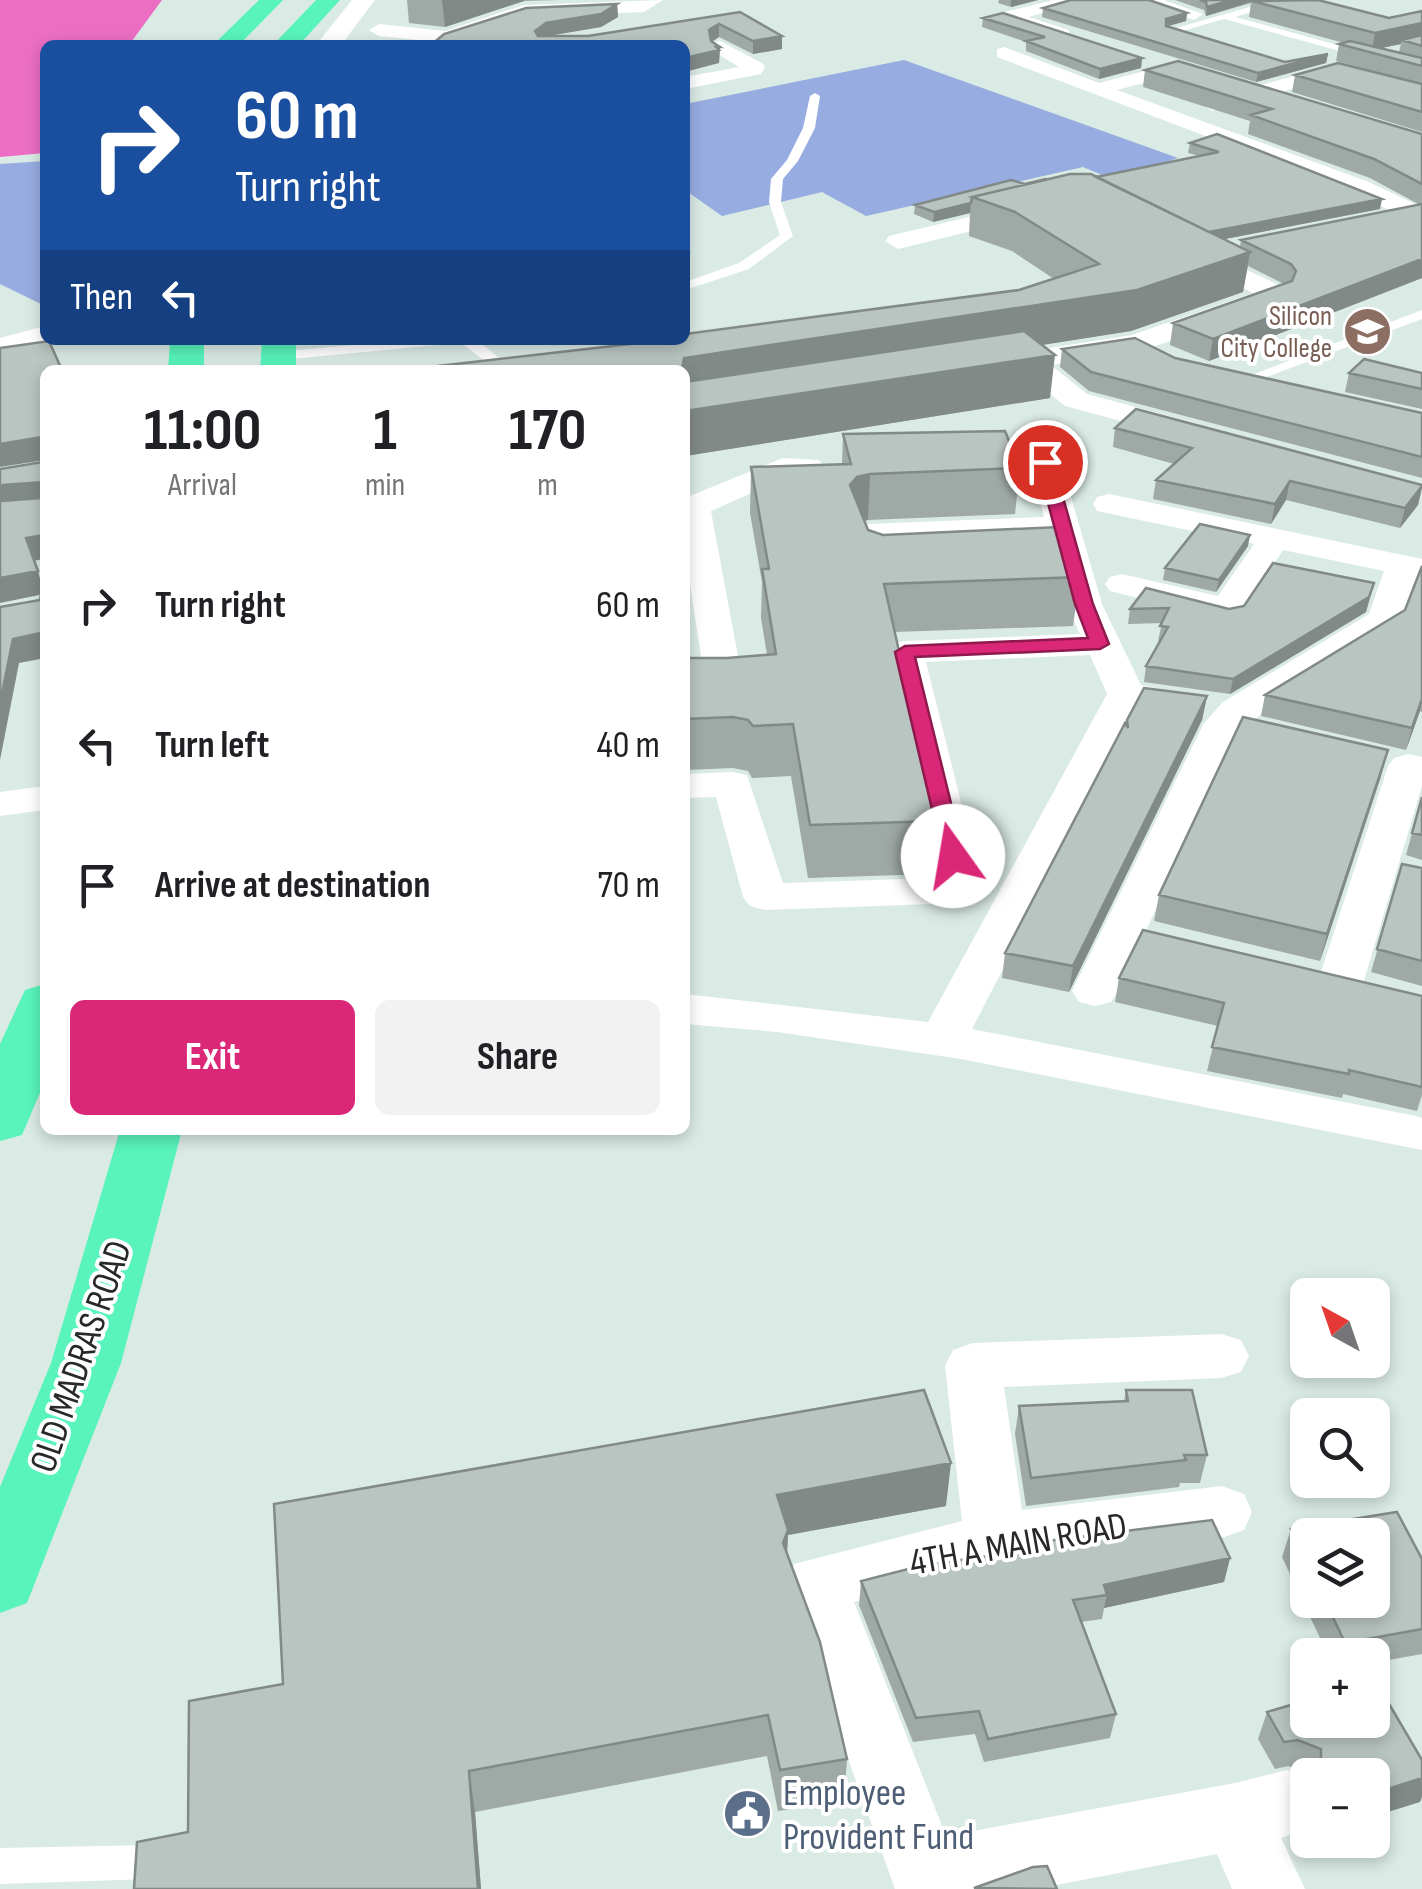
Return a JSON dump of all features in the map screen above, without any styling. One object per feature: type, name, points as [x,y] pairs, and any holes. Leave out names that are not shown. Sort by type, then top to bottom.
[{"type":"highway","points":[[230,40],[272,0]]},
{"type":"highway","points":[[290,40],[329,0]]},
{"type":"highway","points":[[0,1120],[24,1033]]},
{"type":"highway","name":"OLD MADRAS ROAD","points":[[0,1578],[86,1364],[150,1135]]},
{"type":"street","points":[[332,40],[364,0]]},
{"type":"street","points":[[379,30],[446,37],[524,11],[644,6],[654,0]]},
{"type":"street","points":[[1143,0],[1194,14]]},
{"type":"street","points":[[1086,41],[1008,17],[1066,2],[1093,15]]},
{"type":"street","points":[[366,40],[406,13]]},
{"type":"street","points":[[690,81],[754,70],[756,67],[711,48],[748,42]]},
{"type":"street","points":[[1004,53],[1362,187],[1406,208],[1412,215],[1332,232]]},
{"type":"street","points":[[1142,58],[1303,106]]},
{"type":"street","points":[[1206,106],[1255,92],[1332,61],[1422,95]]},
{"type":"street","points":[[1103,92],[1108,86],[1179,68]]},
{"type":"street","points":[[898,241],[1046,205]]},
{"type":"street","points":[[972,370],[1137,343],[1276,294],[1165,238]]},
{"type":"street","points":[[1199,256],[1237,249]]},
{"type":"street","points":[[0,348],[40,337]]},
{"type":"street","points":[[1137,343],[1168,359]]},
{"type":"street","points":[[1028,361],[1076,400],[1218,438]]},
{"type":"street","points":[[1213,374],[1297,393]]},
{"type":"street","points":[[933,464],[1045,462],[1100,644],[1126,694]]},
{"type":"street","points":[[726,694],[694,506],[783,468],[839,466]]},
{"type":"street","points":[[1095,990],[1230,716],[1386,620],[1412,568],[1109,504]]},
{"type":"street","points":[[919,567],[881,569],[868,534],[1063,526]]},
{"type":"street","points":[[1122,584],[1228,609],[1274,539]]},
{"type":"street","points":[[1034,562],[1072,560]]},
{"type":"street","points":[[690,786],[733,784],[765,897],[962,890],[905,652],[1100,644]]},
{"type":"street","points":[[1126,694],[1230,716],[1278,736]]},
{"type":"street","points":[[943,1038],[1126,694]]},
{"type":"street","points":[[1339,984],[1377,865],[1400,764]]},
{"type":"street","points":[[0,804],[40,799]]},
{"type":"street","points":[[1377,865],[1422,876]]},
{"type":"street","points":[[1123,932],[1170,943]]},
{"type":"street","points":[[690,1010],[766,1014],[943,1038],[1416,1134]]},
{"type":"street","points":[[995,1540],[973,1366],[1221,1356]]},
{"type":"street","name":"4TH A MAIN ROAD","points":[[928,1882],[816,1584],[995,1540],[1222,1512]]},
{"type":"street","points":[[928,1882],[1261,1810],[1269,1889]]},
{"type":"lane","points":[[1209,42],[1171,31],[1267,4]]},
{"type":"lane","points":[[1222,16],[1422,70]]},
{"type":"lane","points":[[1306,63],[1377,58],[1403,49]]},
{"type":"lane","points":[[690,284],[744,266],[788,236],[775,202],[776,178],[792,161],[810,128],[815,96]]},
{"type":"lane","points":[[1243,381],[1422,314]]},
{"type":"lane","points":[[279,355],[392,345]]},
{"type":"lane","points":[[475,345],[500,365]]},
{"type":"lane","points":[[0,1866],[150,1862]]},
{"type":"shaded area","points":[[0,0],[162,0],[133,40],[40,40],[40,153],[0,157]]},
{"type":"shaded area","points":[[904,60],[1178,158],[1114,180],[1083,167],[866,216],[822,192],[722,216],[690,194],[690,103]]},
{"type":"shaded area","points":[[40,161],[40,304],[0,284],[0,164]]},
{"type":"building","points":[[1071,0],[1149,0],[1187,13],[1166,19],[1166,26],[1285,62],[1328,54],[1258,73],[1043,8]]},
{"type":"building","points":[[1200,0],[1232,0],[1207,7]]},
{"type":"building","points":[[1318,0],[1389,18],[1422,11],[1422,23],[1375,33],[1252,1]]},
{"type":"building","points":[[617,4],[601,14],[546,23],[535,31],[538,36],[588,36],[740,12],[782,36],[753,41],[719,24],[709,30],[711,41],[719,50],[690,57],[690,40],[437,40],[444,34],[526,8]]},
{"type":"building","points":[[1003,13],[1142,58],[1100,69],[1026,41],[1045,37],[983,18]]},
{"type":"building","points":[[1422,35],[1422,46],[1402,40]]},
{"type":"building","points":[[1350,41],[1422,58],[1422,66],[1339,44]]},
{"type":"building","points":[[1178,61],[1422,134],[1422,184],[1374,159],[1251,115],[1272,109],[1145,70]]},
{"type":"building","points":[[1338,63],[1422,84],[1422,112],[1295,75]]},
{"type":"building","points":[[1217,134],[1382,199],[1209,232],[1096,177],[1219,152],[1190,143]]},
{"type":"building","points":[[1070,174],[1091,174],[1250,252],[1137,290],[684,358],[683,365],[447,365],[621,345],[690,345],[690,333],[1019,290],[1099,264],[1015,212],[972,197]]},
{"type":"building","points":[[1011,180],[1025,184],[1045,180],[972,197],[971,203],[934,212],[915,205]]},
{"type":"building","points":[[1422,204],[1422,259],[1213,339],[1173,323],[1292,281],[1296,271],[1291,264],[1241,240]]},
{"type":"building","points":[[1024,331],[1055,355],[690,410],[690,381]]},
{"type":"building","points":[[1135,338],[1175,358],[1422,413],[1422,457],[1091,372],[1062,349]]},
{"type":"building","points":[[40,342],[51,345],[60,365],[40,365],[40,437],[0,444],[0,348]]},
{"type":"building","points":[[1364,359],[1422,373],[1422,389],[1349,373]]},
{"type":"building","points":[[1136,409],[1422,486],[1405,508],[1290,481],[1275,504],[1156,480],[1192,448],[1115,428]]},
{"type":"building","points":[[1005,431],[1020,468],[857,477],[850,485],[868,530],[883,535],[1059,527],[1080,577],[884,584],[937,821],[810,825],[793,724],[753,726],[748,720],[733,717],[690,719],[690,658],[776,654],[762,569],[769,569],[751,467],[851,464],[843,434]]},
{"type":"building","points":[[40,462],[40,482],[0,488],[0,469]]},
{"type":"building","points":[[40,498],[40,536],[26,538],[38,571],[0,578],[2,501]]},
{"type":"building","points":[[1200,524],[1250,535],[1219,580],[1165,568]]},
{"type":"building","points":[[1273,563],[1374,583],[1369,597],[1233,679],[1146,666],[1168,627],[1160,626],[1169,608],[1130,609],[1146,588],[1229,609],[1244,606]]},
{"type":"building","points":[[1422,566],[1422,699],[1412,728],[1265,695],[1405,610]]},
{"type":"building","points":[[40,600],[40,633],[13,639],[0,703],[0,607]]},
{"type":"building","points":[[1144,688],[1207,696],[1073,966],[1005,953],[1125,723],[1128,728],[1127,720]]},
{"type":"building","points":[[1243,717],[1388,750],[1327,934],[1159,895]]},
{"type":"building","points":[[1422,797],[1422,835],[1412,833]]},
{"type":"building","points":[[1402,864],[1422,868],[1422,961],[1377,949]]},
{"type":"building","points":[[1143,930],[1422,996],[1422,1087],[1349,1070],[1349,1074],[1212,1047],[1224,1003],[1119,978]]},
{"type":"building","points":[[924,1390],[951,1463],[777,1495],[788,1530],[783,1543],[820,1642],[847,1759],[780,1770],[768,1715],[469,1771],[478,1889],[134,1889],[137,1842],[188,1832],[189,1701],[283,1684],[274,1504]]},
{"type":"building","points":[[1126,1390],[1192,1390],[1207,1455],[1031,1478],[1019,1406],[1128,1401]]},
{"type":"building","points":[[1397,1512],[1422,1559],[1422,1629],[1372,1638],[1343,1638],[1333,1618],[1390,1618],[1390,1518],[1360,1518]]},
{"type":"building","points":[[1212,1520],[1230,1558],[1104,1585],[1107,1595],[1073,1600],[1116,1714],[988,1739],[979,1711],[916,1718],[861,1581],[924,1565],[1025,1551],[1023,1544]]},
{"type":"building","points":[[1290,1705],[1290,1738],[1390,1738],[1390,1706],[1422,1760],[1422,1778],[1390,1788],[1390,1758],[1321,1758],[1321,1749],[1298,1740],[1284,1742],[1267,1712]]},
{"type":"building","points":[[1047,1866],[1057,1889],[974,1888],[1033,1867]]},
{"type":"place","name":"Silicon City College","points":[[1367,331]]},
{"type":"place","name":"Employee Provident Fund","points":[[748,1814]]},
{"type":"route","points":[[953,856],[905,652],[1100,644],[1084,604],[1045,462]]}]
